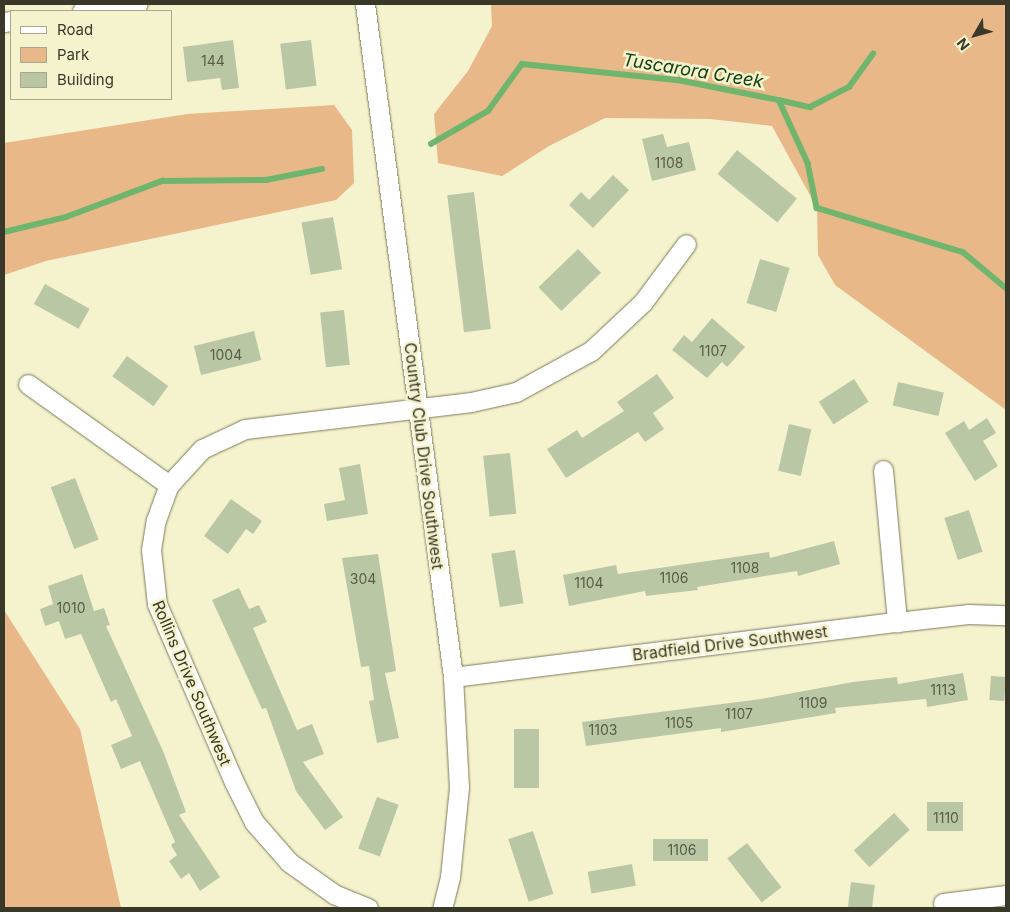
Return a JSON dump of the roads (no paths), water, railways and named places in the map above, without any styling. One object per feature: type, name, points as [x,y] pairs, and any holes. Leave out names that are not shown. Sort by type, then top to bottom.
[{"type":"street","points":[[90,10],[138,4]]},
{"type":"street","name":"Country Club Drive Southwest","points":[[365,4],[453,678],[459,788],[450,877],[442,908]]},
{"type":"street","name":"Rollins Drive Southwest","points":[[368,908],[334,894],[289,862],[254,822],[234,782],[157,604],[151,550],[156,520],[169,485],[202,449],[245,429],[418,409],[516,392],[562,369],[591,351],[624,320],[686,244]]},
{"type":"street","points":[[28,384],[169,485]]},
{"type":"street","points":[[883,470],[897,622]]},
{"type":"street","name":"Bradfield Drive Southwest","points":[[453,678],[897,622],[968,614],[1006,615]]},
{"type":"street","points":[[943,903],[1006,895]]},
{"type":"waterway","points":[[779,100],[810,107],[849,87],[873,54]]},
{"type":"waterway","name":"Tuscarora Creek","points":[[431,144],[488,111],[522,64],[678,80],[779,100],[808,163],[817,208],[963,252],[1006,288]]},
{"type":"waterway","name":"Tuscarora Creek","points":[[4,232],[66,217],[162,181],[266,180],[322,169]]}]
